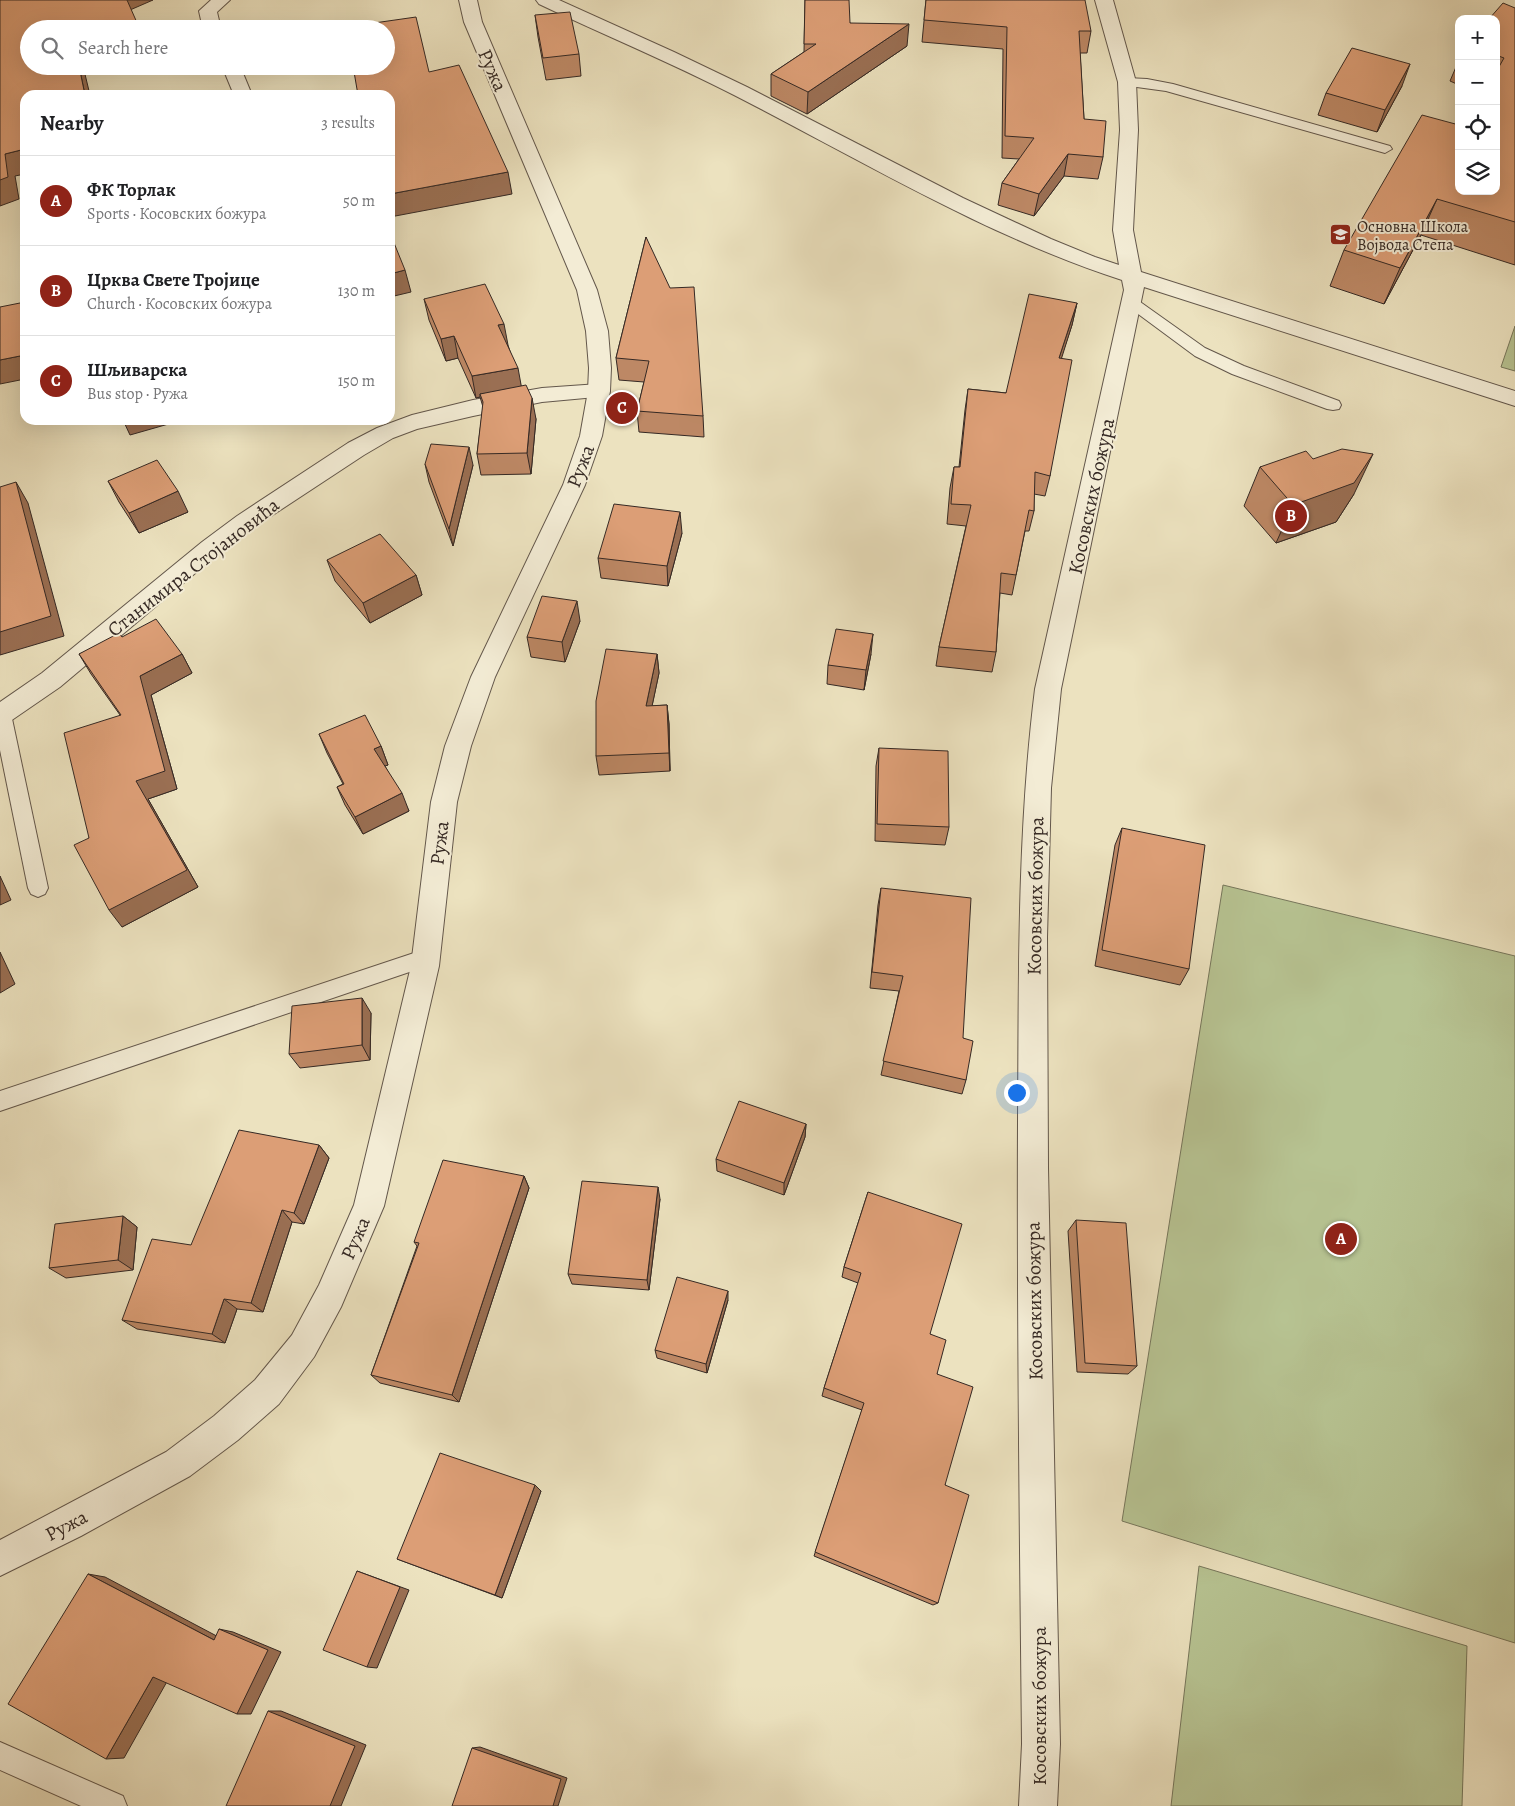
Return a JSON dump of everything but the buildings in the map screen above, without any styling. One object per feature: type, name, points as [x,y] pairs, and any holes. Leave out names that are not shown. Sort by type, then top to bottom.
[{"type":"street","points":[[210,20],[208,11],[221,0]]},
{"type":"street","name":"Ружа","points":[[0,1559],[69,1524],[178,1464],[226,1428],[267,1392],[303,1346],[330,1296],[369,1206],[426,958],[444,802],[458,746],[483,677],[574,485],[591,436],[599,391],[600,368],[597,331],[587,290],[473,22],[468,0]]},
{"type":"street","points":[[545,0],[739,90],[928,190],[1088,262],[1132,289],[1515,399]]},
{"type":"street","name":"Косовских божура","points":[[1038,1806],[1041,1744],[1033,1238],[1033,854],[1048,689],[1132,289],[1123,230],[1129,130],[1127,82],[1104,0]]},
{"type":"street","points":[[235,75],[241,90]]},
{"type":"street","name":"Станимира Стојановића","points":[[1,715],[51,680],[210,548],[245,522],[348,454],[385,433],[440,415],[492,404],[542,395],[599,391]]},
{"type":"lane","points":[[1127,82],[1168,87],[1385,149]]},
{"type":"lane","points":[[1132,289],[1200,352],[1238,370],[1333,405]]},
{"type":"lane","points":[[1,715],[38,888]]},
{"type":"lane","points":[[0,1101],[426,958]]},
{"type":"lane","points":[[0,1756],[113,1806]]},
{"type":"green space","points":[[1515,326],[1515,371],[1501,367]]},
{"type":"green space","points":[[1223,885],[1515,956],[1515,1643],[1122,1521]]},
{"type":"green space","points":[[1199,1566],[1467,1646],[1462,1806],[1171,1806]]},
{"type":"place","name":"Основна Школа Војвода Степа","points":[[1341,235]]},
{"type":"place","name":"Шљиварска","points":[[622,408]]},
{"type":"place","name":"Црква Свете Тројице","points":[[1291,516]]},
{"type":"place","name":"ФК Торлак","points":[[1341,1239]]}]
